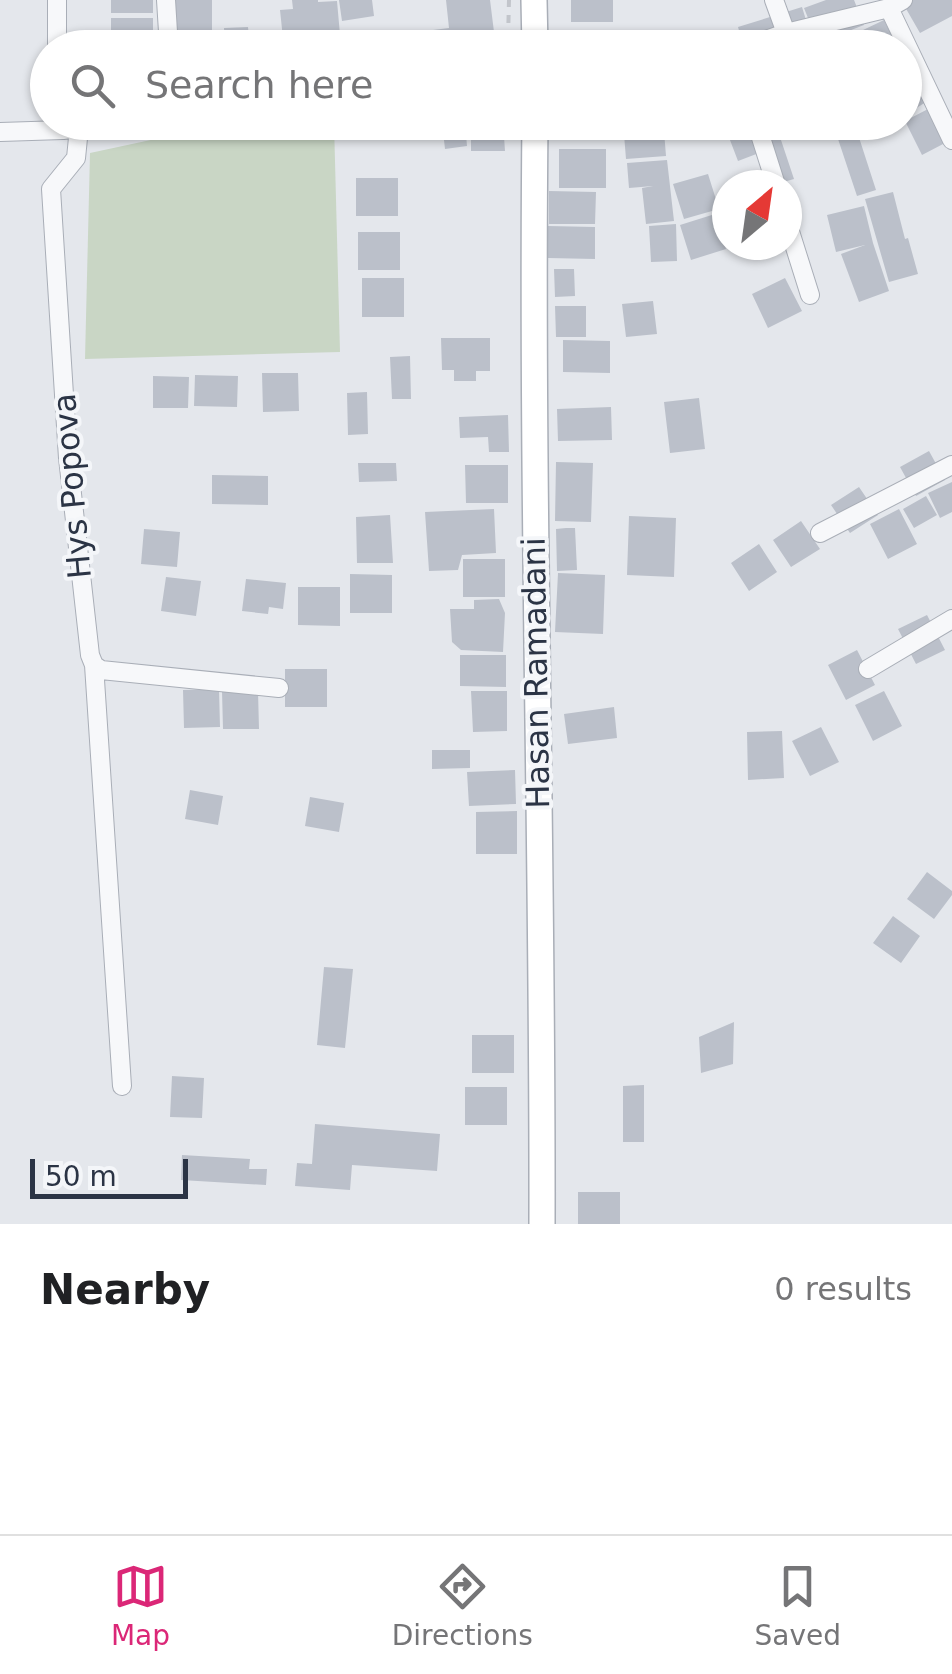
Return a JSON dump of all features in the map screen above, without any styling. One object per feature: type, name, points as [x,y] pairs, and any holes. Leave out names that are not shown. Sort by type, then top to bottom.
[{"type":"main road","points":[[534,0],[535,30]]},
{"type":"main road","name":"Hasan Ramadani","points":[[535,140],[534,536],[542,1224]]},
{"type":"street","points":[[57,0],[58,30]]},
{"type":"street","points":[[166,0],[168,30]]},
{"type":"street","points":[[774,0],[785,30]]},
{"type":"street","points":[[797,30],[896,4],[907,30]]},
{"type":"street","points":[[922,67],[952,140]]},
{"type":"street","points":[[0,132],[30,130]]},
{"type":"street","name":"Hys Popova","points":[[71,140],[76,158],[51,190],[68,458],[94,666],[122,1086]]},
{"type":"street","points":[[762,140],[771,170]]},
{"type":"street","points":[[799,260],[810,295]]},
{"type":"street","points":[[820,533],[952,465]]},
{"type":"street","points":[[868,669],[952,620]]},
{"type":"street","points":[[94,666],[101,670],[278,688]]},
{"type":"path","points":[[508,30],[509,0]]},
{"type":"green space","points":[[151,140],[334,140],[340,352],[85,359],[90,153]]},
{"type":"building","points":[[111,0],[153,0],[153,13],[111,13]]},
{"type":"building","points":[[170,0],[212,0],[212,30],[170,30]]},
{"type":"building","points":[[292,0],[337,1],[340,30],[282,30],[280,10],[293,9]]},
{"type":"building","points":[[339,0],[372,0],[374,16],[342,21]]},
{"type":"building","points":[[446,0],[490,0],[494,30],[433,30],[449,28]]},
{"type":"building","points":[[571,0],[613,0],[613,22],[571,22]]},
{"type":"building","points":[[826,0],[854,0],[864,25],[851,30],[813,30],[804,8]]},
{"type":"building","points":[[901,0],[952,0],[952,16],[922,32]]},
{"type":"building","points":[[802,7],[809,30],[739,30],[738,27]]},
{"type":"building","points":[[111,18],[153,18],[153,30],[111,30]]},
{"type":"building","points":[[884,20],[889,30],[863,30]]},
{"type":"building","points":[[928,109],[945,143],[922,155],[914,140],[922,140],[922,112]]},
{"type":"building","points":[[444,140],[466,140],[467,146],[445,149]]},
{"type":"building","points":[[471,140],[504,140],[505,151],[471,151]]},
{"type":"building","points":[[624,140],[665,140],[666,156],[626,159]]},
{"type":"building","points":[[730,140],[754,140],[759,153],[738,161]]},
{"type":"building","points":[[770,140],[781,140],[791,170],[776,170],[767,141]]},
{"type":"building","points":[[838,140],[860,140],[876,190],[857,196]]},
{"type":"building","points":[[559,149],[606,149],[606,188],[559,188]]},
{"type":"building","points":[[667,160],[674,221],[646,224],[642,188],[653,186],[629,188],[627,163]]},
{"type":"building","points":[[708,174],[712,211],[684,219],[673,184]]},
{"type":"building","points":[[356,178],[398,178],[398,216],[356,216]]},
{"type":"building","points":[[549,191],[596,192],[595,224],[549,224]]},
{"type":"building","points":[[893,192],[918,274],[889,282],[865,199]]},
{"type":"building","points":[[864,206],[889,291],[859,302],[841,254],[865,245],[836,252],[827,215]]},
{"type":"building","points":[[712,215],[712,253],[691,260],[680,225]]},
{"type":"building","points":[[676,224],[677,261],[651,262],[649,226]]},
{"type":"building","points":[[548,226],[595,227],[595,259],[548,258]]},
{"type":"building","points":[[358,232],[400,232],[400,270],[358,270]]},
{"type":"building","points":[[554,269],[574,269],[575,296],[555,297]]},
{"type":"building","points":[[362,278],[404,278],[404,317],[362,317]]},
{"type":"building","points":[[785,278],[802,311],[768,328],[752,294]]},
{"type":"building","points":[[653,301],[657,334],[626,337],[622,304]]},
{"type":"building","points":[[555,306],[586,306],[586,337],[556,337]]},
{"type":"building","points":[[441,338],[490,338],[490,371],[476,371],[476,381],[454,381],[454,370],[442,370]]},
{"type":"building","points":[[563,340],[610,341],[610,373],[563,372]]},
{"type":"building","points":[[410,356],[411,399],[392,399],[390,357]]},
{"type":"building","points":[[262,373],[298,373],[299,411],[263,412]]},
{"type":"building","points":[[195,375],[238,376],[237,407],[194,406]]},
{"type":"building","points":[[153,376],[189,377],[188,408],[153,408]]},
{"type":"building","points":[[367,392],[368,434],[348,435],[347,393]]},
{"type":"building","points":[[699,398],[705,449],[670,453],[664,402]]},
{"type":"building","points":[[611,407],[612,440],[558,441],[557,409]]},
{"type":"building","points":[[508,415],[509,452],[489,452],[488,437],[460,438],[459,417]]},
{"type":"building","points":[[929,451],[945,480],[916,496],[900,467]]},
{"type":"building","points":[[556,462],[593,463],[591,522],[555,521]]},
{"type":"building","points":[[358,463],[396,463],[397,481],[359,482]]},
{"type":"building","points":[[465,465],[508,465],[508,503],[466,503]]},
{"type":"building","points":[[212,475],[268,476],[268,505],[212,504]]},
{"type":"building","points":[[952,482],[952,512],[940,518],[928,493]]},
{"type":"building","points":[[859,487],[878,515],[850,533],[831,505]]},
{"type":"building","points":[[926,496],[937,515],[914,528],[903,509]]},
{"type":"building","points":[[494,509],[496,553],[462,555],[458,570],[429,571],[425,512]]},
{"type":"building","points":[[899,509],[917,544],[888,559],[870,524]]},
{"type":"building","points":[[390,515],[393,563],[357,563],[356,517]]},
{"type":"building","points":[[629,516],[676,518],[674,577],[627,575]]},
{"type":"building","points":[[801,521],[820,549],[791,567],[773,540]]},
{"type":"building","points":[[575,528],[577,570],[557,571],[556,529]]},
{"type":"building","points":[[144,529],[180,532],[177,567],[141,564]]},
{"type":"building","points":[[759,544],[777,572],[749,591],[731,563]]},
{"type":"building","points":[[463,559],[505,559],[505,597],[463,597]]},
{"type":"building","points":[[558,573],[605,575],[603,634],[555,632]]},
{"type":"building","points":[[350,574],[392,575],[392,613],[350,613]]},
{"type":"building","points":[[166,577],[201,581],[196,616],[161,611]]},
{"type":"building","points":[[246,579],[286,583],[283,609],[269,607],[268,614],[242,611]]},
{"type":"building","points":[[298,587],[340,587],[340,626],[298,625]]},
{"type":"building","points":[[499,599],[505,613],[503,652],[461,650],[452,642],[450,609],[474,609],[474,600]]},
{"type":"building","points":[[927,615],[945,650],[916,664],[898,629]]},
{"type":"building","points":[[857,650],[875,685],[846,700],[828,665]]},
{"type":"building","points":[[460,655],[506,655],[506,687],[460,686]]},
{"type":"building","points":[[285,669],[327,669],[327,707],[285,707]]},
{"type":"building","points":[[219,689],[220,727],[184,728],[183,690]]},
{"type":"building","points":[[222,691],[258,691],[259,729],[223,729]]},
{"type":"building","points":[[471,691],[507,691],[507,731],[473,732]]},
{"type":"building","points":[[884,691],[902,726],[873,741],[855,705]]},
{"type":"building","points":[[614,707],[617,738],[568,744],[564,714]]},
{"type":"building","points":[[821,727],[839,762],[810,776],[792,741]]},
{"type":"building","points":[[782,731],[784,778],[748,780],[747,732]]},
{"type":"building","points":[[432,750],[470,750],[470,768],[432,769]]},
{"type":"building","points":[[515,770],[516,804],[469,806],[467,772]]},
{"type":"building","points":[[190,790],[223,796],[218,825],[185,819]]},
{"type":"building","points":[[310,797],[344,803],[339,832],[305,826]]},
{"type":"building","points":[[517,811],[517,854],[476,854],[476,812]]},
{"type":"building","points":[[927,872],[952,891],[934,919],[907,899]]},
{"type":"building","points":[[893,916],[920,936],[901,963],[873,943]]},
{"type":"building","points":[[324,967],[353,969],[345,1048],[317,1045]]},
{"type":"building","points":[[734,1022],[733,1064],[701,1073],[699,1037]]},
{"type":"building","points":[[472,1035],[514,1035],[514,1073],[472,1073]]},
{"type":"building","points":[[172,1076],[204,1078],[202,1118],[170,1117]]},
{"type":"building","points":[[644,1085],[644,1142],[623,1142],[623,1086]]},
{"type":"building","points":[[465,1087],[507,1087],[507,1125],[465,1125]]},
{"type":"building","points":[[315,1124],[440,1134],[437,1171],[352,1165],[350,1190],[295,1186],[297,1163],[312,1164]]},
{"type":"building","points":[[182,1155],[250,1159],[249,1169],[267,1169],[266,1185],[181,1180]]},
{"type":"building","points":[[578,1192],[620,1192],[620,1224],[578,1224]]}]
